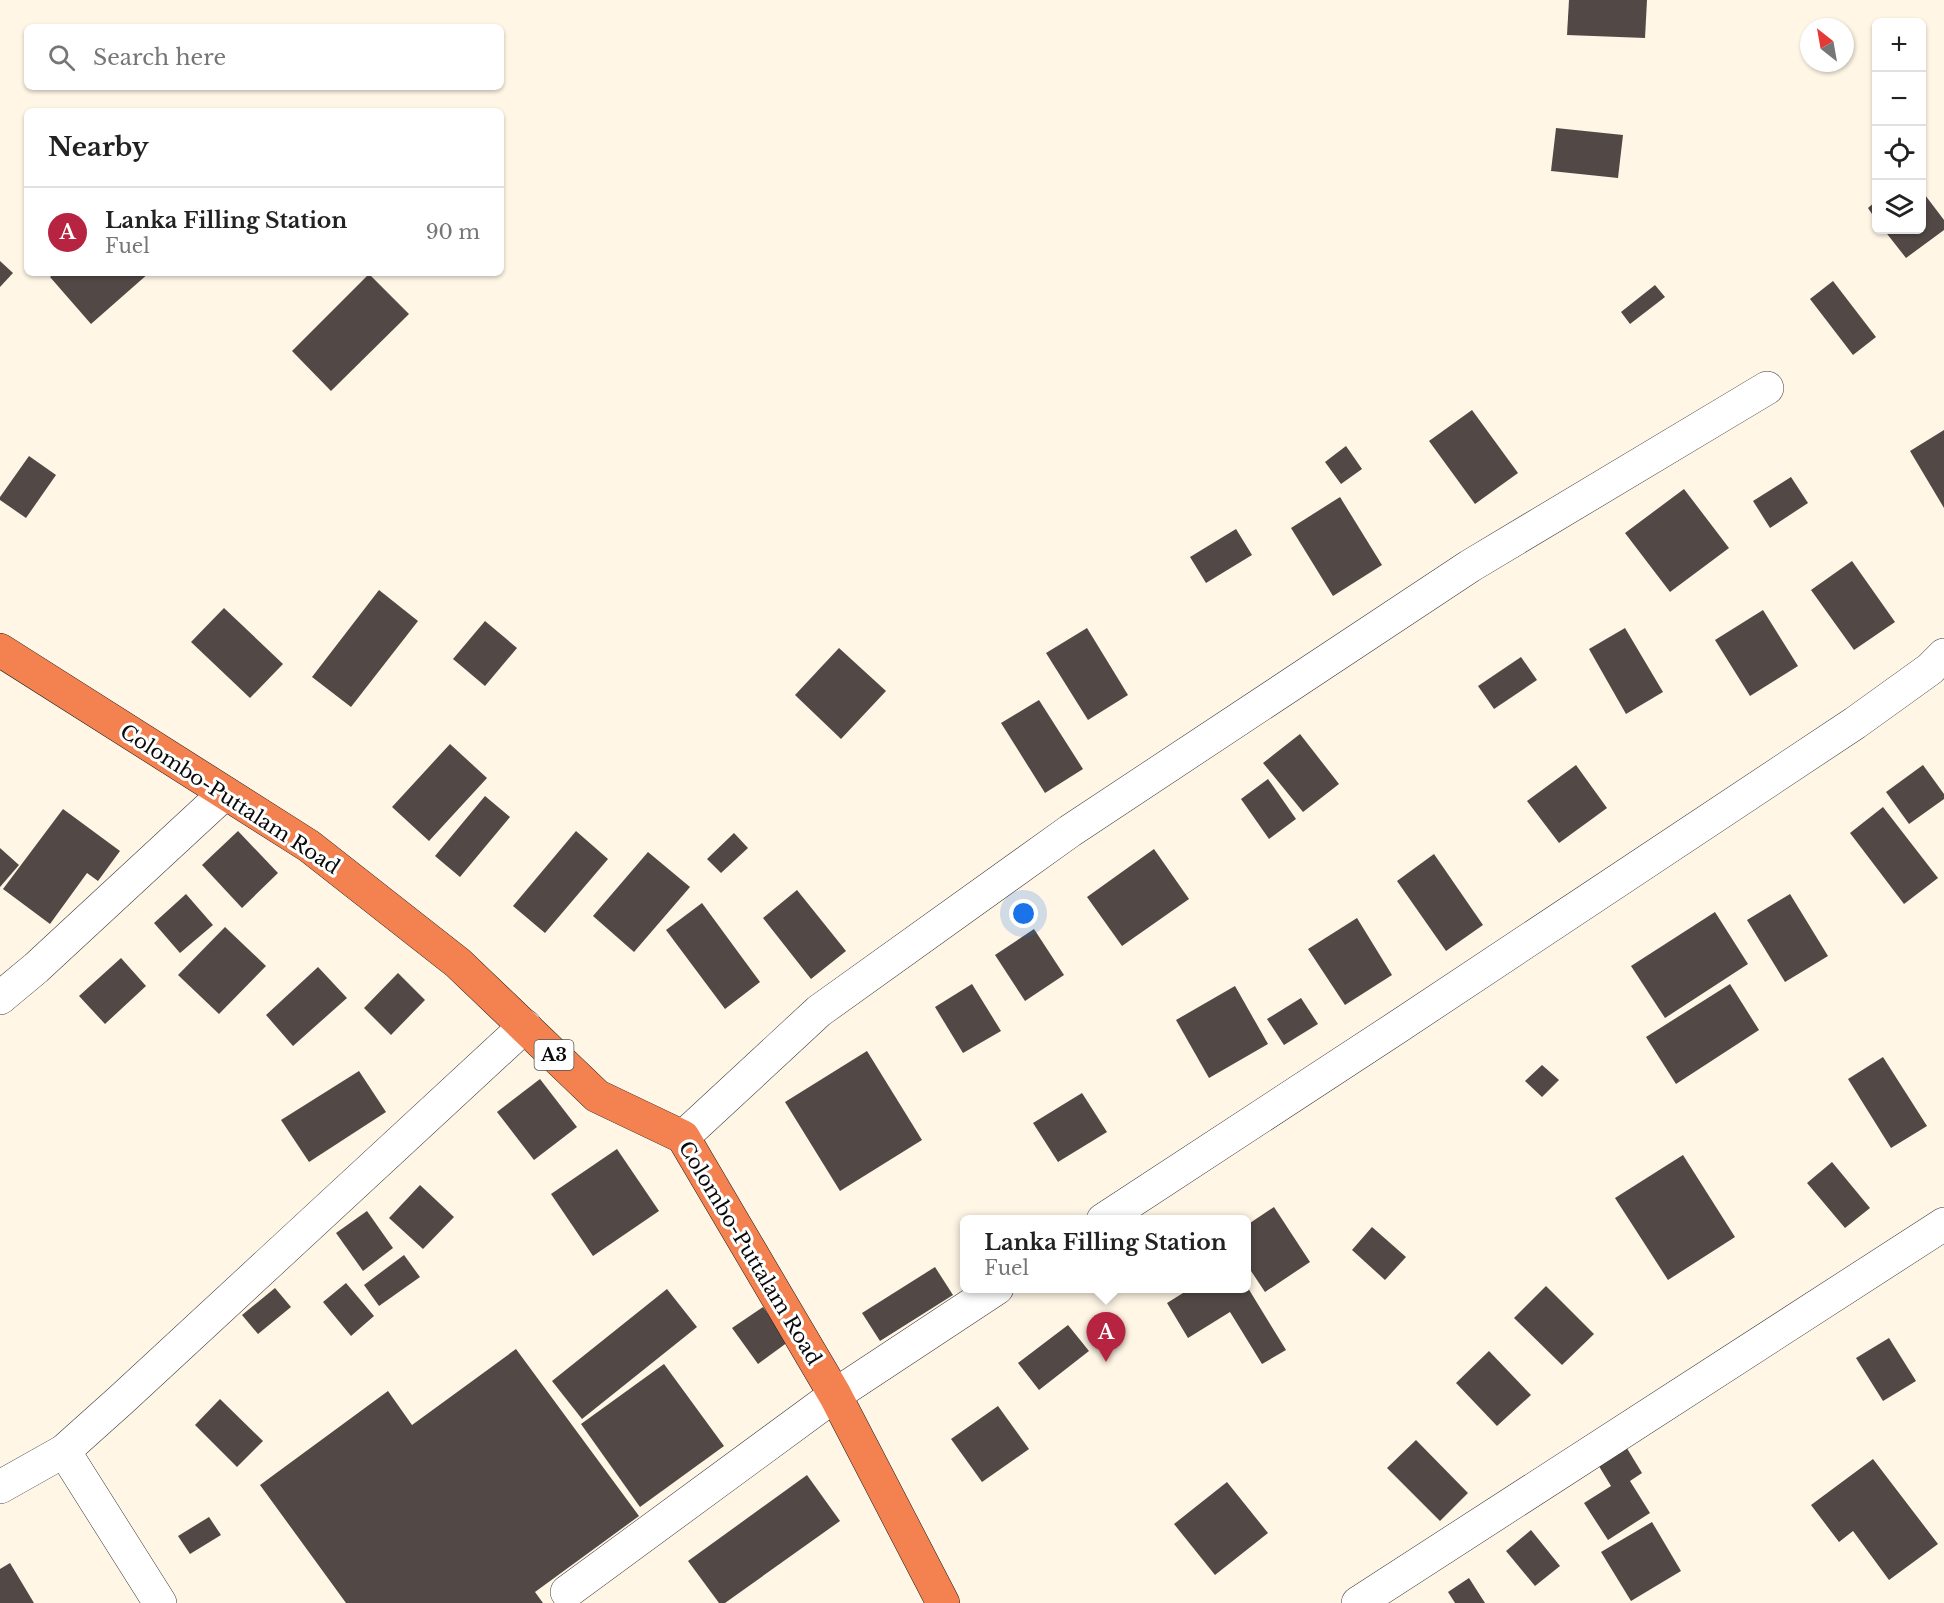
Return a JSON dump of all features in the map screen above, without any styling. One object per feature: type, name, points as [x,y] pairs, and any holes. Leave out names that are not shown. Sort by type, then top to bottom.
[{"type":"highway","name":"Colombo-Puttalam Road","points":[[0,650],[318,854],[458,963],[597,1096],[683,1137],[835,1395],[943,1603]]},
{"type":"street","points":[[683,1137],[819,1011],[1070,831],[1470,566],[1767,388]]},
{"type":"street","points":[[1111,1215],[1855,723],[1930,669],[1944,655]]},
{"type":"street","points":[[0,998],[36,968],[225,793]]},
{"type":"street","points":[[0,1487],[64,1450],[525,1026]]},
{"type":"street","points":[[1358,1603],[1944,1224]]},
{"type":"street","points":[[567,1592],[835,1395],[989,1293]]},
{"type":"street","points":[[64,1450],[160,1603]]},
{"type":"building","points":[[1569,0],[1647,0],[1645,38],[1567,35]]},
{"type":"building","points":[[1556,128],[1623,135],[1618,178],[1551,171]]},
{"type":"building","points":[[1926,196],[1944,220],[1944,230],[1906,258],[1887,234],[1926,234]]},
{"type":"building","points":[[0,261],[13,273],[0,287]]},
{"type":"building","points":[[51,276],[146,276],[91,324]]},
{"type":"building","points":[[367,276],[371,276],[409,314],[331,391],[292,351]]},
{"type":"building","points":[[1833,281],[1876,337],[1853,355],[1810,299]]},
{"type":"building","points":[[1655,285],[1665,297],[1630,324],[1621,312]]},
{"type":"building","points":[[1472,410],[1518,473],[1475,504],[1429,441]]},
{"type":"building","points":[[1944,430],[1944,508],[1910,451]]},
{"type":"building","points":[[1346,446],[1362,469],[1341,484],[1325,462]]},
{"type":"building","points":[[29,456],[56,475],[26,518],[0,500],[0,497]]},
{"type":"building","points":[[1791,477],[1808,503],[1770,528],[1753,501]]},
{"type":"building","points":[[1684,489],[1729,548],[1670,592],[1625,533]]},
{"type":"building","points":[[1340,497],[1382,565],[1333,596],[1291,528]]},
{"type":"building","points":[[1236,529],[1252,555],[1206,583],[1190,557]]},
{"type":"building","points":[[1852,561],[1895,622],[1854,650],[1811,590]]},
{"type":"building","points":[[379,590],[418,621],[351,707],[312,677]]},
{"type":"building","points":[[224,608],[283,664],[250,698],[191,642]]},
{"type":"building","points":[[1763,610],[1798,666],[1750,696],[1715,640]]},
{"type":"building","points":[[485,621],[517,648],[485,686],[453,659]]},
{"type":"building","points":[[1087,628],[1128,695],[1088,720],[1046,653]]},
{"type":"building","points":[[1625,628],[1663,692],[1626,714],[1589,649]]},
{"type":"building","points":[[839,648],[886,691],[841,739],[795,695]]},
{"type":"building","points":[[1521,657],[1537,680],[1494,709],[1478,686]]},
{"type":"building","points":[[1039,700],[1083,769],[1045,793],[1001,723]]},
{"type":"building","points":[[1300,734],[1339,784],[1303,812],[1263,763]]},
{"type":"building","points":[[450,744],[487,778],[429,841],[392,807]]},
{"type":"building","points":[[1576,765],[1607,808],[1559,843],[1527,801]]},
{"type":"building","points":[[1923,765],[1944,794],[1944,799],[1909,824],[1886,792]]},
{"type":"building","points":[[1268,779],[1296,819],[1269,839],[1241,799]]},
{"type":"building","points":[[485,796],[510,817],[460,877],[435,856]]},
{"type":"building","points":[[1883,807],[1938,878],[1904,904],[1850,833]]},
{"type":"building","points":[[63,809],[120,851],[98,881],[87,873],[50,924],[3,889]]},
{"type":"building","points":[[238,831],[278,873],[242,908],[202,865]]},
{"type":"building","points":[[576,831],[608,859],[545,933],[513,906]]},
{"type":"building","points":[[734,833],[748,848],[721,873],[707,859]]},
{"type":"building","points":[[0,848],[19,865],[0,887]]},
{"type":"building","points":[[1154,849],[1189,899],[1122,946],[1087,897]]},
{"type":"building","points":[[648,852],[690,887],[634,952],[593,916]]},
{"type":"building","points":[[1434,854],[1483,925],[1446,951],[1397,881]]},
{"type":"building","points":[[797,890],[846,951],[811,979],[763,918]]},
{"type":"building","points":[[186,894],[213,925],[180,953],[154,923]]},
{"type":"building","points":[[1790,894],[1828,956],[1785,982],[1747,920]]},
{"type":"building","points":[[702,903],[760,982],[725,1009],[666,930]]},
{"type":"building","points":[[1715,912],[1748,964],[1665,1018],[1631,966]]},
{"type":"building","points":[[1357,918],[1392,975],[1345,1005],[1308,949]]},
{"type":"building","points":[[225,927],[266,966],[219,1014],[178,975]]},
{"type":"building","points":[[1034,929],[1064,975],[1025,1001],[995,955]]},
{"type":"building","points":[[121,958],[146,986],[105,1024],[79,996]]},
{"type":"building","points":[[318,967],[347,998],[293,1046],[266,1015]]},
{"type":"building","points":[[398,973],[425,1000],[391,1035],[364,1008]]},
{"type":"building","points":[[972,984],[1001,1031],[963,1053],[935,1007]]},
{"type":"building","points":[[1730,984],[1759,1030],[1676,1084],[1646,1037]]},
{"type":"building","points":[[1235,986],[1268,1044],[1209,1078],[1176,1020]]},
{"type":"building","points":[[1301,998],[1318,1024],[1284,1045],[1267,1019]]},
{"type":"building","points":[[867,1051],[922,1140],[840,1191],[785,1102]]},
{"type":"building","points":[[1883,1057],[1927,1126],[1891,1148],[1848,1079]]},
{"type":"building","points":[[1542,1065],[1559,1080],[1542,1097],[1525,1081]]},
{"type":"building","points":[[359,1071],[386,1112],[309,1162],[281,1120]]},
{"type":"building","points":[[540,1079],[577,1127],[534,1160],[497,1112]]},
{"type":"building","points":[[1082,1093],[1107,1132],[1058,1162],[1033,1123]]},
{"type":"building","points":[[617,1149],[659,1211],[593,1256],[551,1194]]},
{"type":"building","points":[[1683,1155],[1735,1237],[1668,1280],[1615,1198]]},
{"type":"building","points":[[1832,1162],[1870,1208],[1845,1228],[1807,1183]]},
{"type":"building","points":[[420,1185],[454,1217],[423,1249],[389,1218]]},
{"type":"building","points":[[1274,1207],[1310,1262],[1265,1292],[1251,1271],[1251,1222]]},
{"type":"building","points":[[367,1211],[393,1248],[363,1271],[336,1233]]},
{"type":"building","points":[[1372,1227],[1406,1257],[1385,1280],[1352,1250]]},
{"type":"building","points":[[404,1255],[420,1277],[379,1306],[364,1285]]},
{"type":"building","points":[[935,1267],[953,1295],[880,1341],[862,1313]]},
{"type":"building","points":[[346,1283],[374,1316],[351,1336],[323,1302]]},
{"type":"building","points":[[1546,1286],[1594,1334],[1562,1365],[1514,1318]]},
{"type":"building","points":[[275,1288],[291,1307],[258,1334],[242,1315]]},
{"type":"building","points":[[667,1289],[697,1327],[582,1419],[552,1381]]},
{"type":"building","points":[[1183,1293],[1251,1293],[1286,1350],[1262,1364],[1230,1312],[1188,1338],[1167,1303]]},
{"type":"building","points":[[763,1307],[788,1342],[758,1364],[732,1328]]},
{"type":"building","points":[[1068,1325],[1089,1351],[1039,1390],[1018,1363]]},
{"type":"building","points":[[1889,1338],[1916,1381],[1883,1401],[1856,1358]]},
{"type":"building","points":[[516,1349],[639,1516],[535,1592],[543,1603],[346,1603],[260,1485],[388,1391],[412,1425]]},
{"type":"building","points":[[1489,1351],[1531,1395],[1497,1426],[1456,1383]]},
{"type":"building","points":[[664,1364],[724,1446],[640,1507],[581,1424]]},
{"type":"building","points":[[220,1399],[263,1441],[237,1467],[195,1425]]},
{"type":"building","points":[[998,1406],[1029,1449],[982,1482],[951,1439]]},
{"type":"building","points":[[1416,1440],[1468,1493],[1440,1521],[1387,1468]]},
{"type":"building","points":[[1625,1445],[1642,1473],[1630,1481],[1650,1513],[1608,1540],[1584,1503],[1611,1486],[1597,1463]]},
{"type":"building","points":[[1873,1459],[1938,1544],[1889,1580],[1853,1531],[1839,1542],[1811,1505]]},
{"type":"building","points":[[807,1475],[840,1521],[725,1603],[719,1603],[688,1561]]},
{"type":"building","points":[[1227,1482],[1268,1533],[1215,1575],[1174,1524]]},
{"type":"building","points":[[209,1517],[221,1535],[190,1554],[178,1536]]},
{"type":"building","points":[[1652,1522],[1681,1571],[1631,1601],[1601,1552]]},
{"type":"building","points":[[1531,1530],[1560,1566],[1535,1586],[1506,1551]]},
{"type":"building","points":[[10,1563],[34,1603],[0,1603],[0,1569]]},
{"type":"building","points":[[1469,1578],[1485,1603],[1455,1603],[1448,1592]]},
{"type":"place","name":"Lanka Filling Station","points":[[1106,1362]]}]
